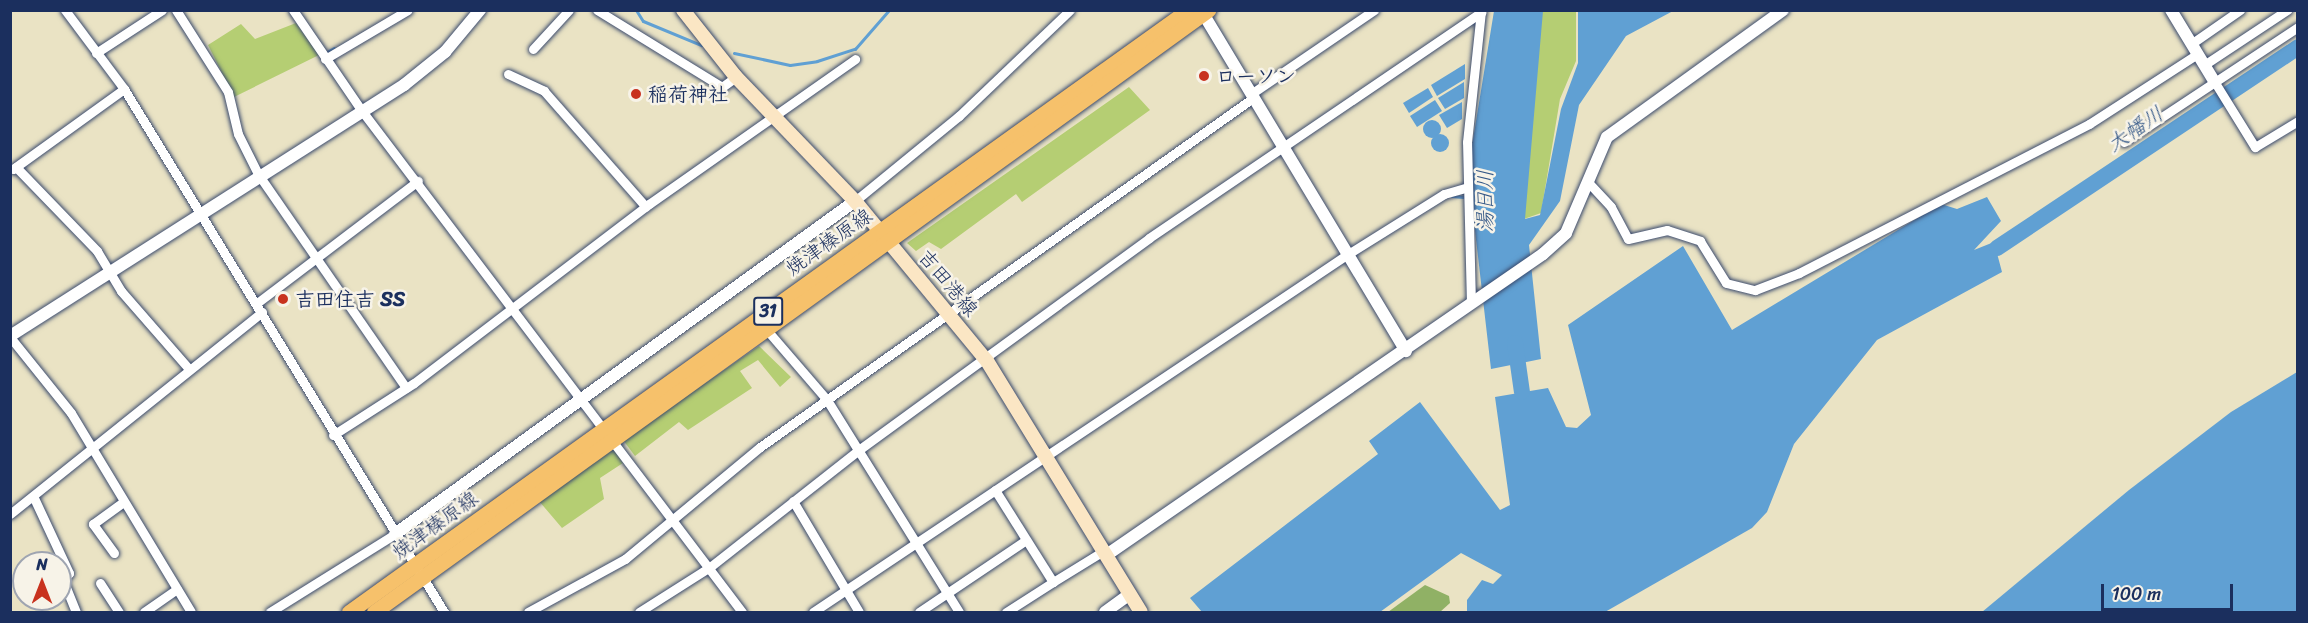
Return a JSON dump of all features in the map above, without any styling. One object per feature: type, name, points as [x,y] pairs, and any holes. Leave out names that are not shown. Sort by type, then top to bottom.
[{"type":"main road","name":"吉田港線","points":[[683,10],[736,77],[855,201],[987,361],[1107,552],[1141,612]]},
{"type":"main road","name":"焼津榛原線","points":[[374,612],[419,573],[880,232],[1200,11]]},
{"type":"main road","name":"焼津榛原線","points":[[609,433],[890,244],[1200,11]]},
{"type":"main road","name":"焼津榛原線","points":[[349,612],[419,573]]},
{"type":"street","points":[[65,10],[124,89],[260,308],[333,435],[444,612]]},
{"type":"street","points":[[96,53],[162,10]]},
{"type":"street","points":[[176,10],[228,92],[238,134],[258,174],[314,260],[406,388]]},
{"type":"street","points":[[293,10],[362,111],[418,181],[512,311],[675,519],[742,612]]},
{"type":"street","points":[[325,59],[408,10]]},
{"type":"street","points":[[191,612],[89,449],[71,412],[10,337],[200,211],[362,111],[445,52],[480,10]]},
{"type":"street","points":[[533,49],[569,10]]},
{"type":"street","points":[[597,10],[722,87],[736,77]]},
{"type":"street","points":[[270,612],[395,534],[583,401],[855,201],[959,116],[1070,10]]},
{"type":"street","points":[[528,612],[602,574],[827,400],[1374,10]]},
{"type":"street","points":[[1006,612],[1107,552],[1406,351],[1566,233],[1607,137],[1624,120],[1783,10]]},
{"type":"street","points":[[2171,10],[2255,147],[2298,121]]},
{"type":"street","points":[[2198,54],[2240,10]]},
{"type":"street","points":[[1587,182],[1611,207],[1628,239],[1667,230],[1700,241],[1726,284],[1755,290],[1799,273],[2089,124],[2198,54],[2287,10]]},
{"type":"street","points":[[1200,11],[1406,351]]},
{"type":"street","points":[[1473,303],[1467,142],[1481,11]]},
{"type":"street","points":[[639,612],[710,567],[860,449],[987,361],[1283,145],[1481,11]]},
{"type":"street","points":[[2124,142],[2298,27]]},
{"type":"street","points":[[333,435],[406,388],[512,311],[646,207],[855,59]]},
{"type":"street","points":[[508,74],[544,91],[646,207]]},
{"type":"street","points":[[124,89],[13,169],[110,269],[121,291],[189,369]]},
{"type":"street","points":[[10,514],[34,498],[89,449],[189,369],[314,260],[418,181]]},
{"type":"street","points":[[813,612],[914,542],[1348,254],[1444,194],[1468,187]]},
{"type":"street","points":[[766,329],[827,400],[860,449],[958,612]]},
{"type":"street","points":[[995,489],[1053,582]]},
{"type":"street","points":[[34,498],[69,573],[63,580],[76,612]]},
{"type":"street","points":[[793,501],[859,612]]},
{"type":"street","points":[[114,553],[93,525],[123,502]]},
{"type":"street","points":[[919,612],[1026,540]]},
{"type":"street","points":[[100,583],[119,612]]},
{"type":"street","points":[[144,612],[177,589]]},
{"type":"street","points":[[1105,612],[1130,594]]},
{"type":"green space","points":[[1541,11],[1576,11],[1576,61],[1560,99],[1541,213],[1524,219]]},
{"type":"green space","points":[[296,23],[319,55],[234,97],[208,45],[241,24],[255,39]]},
{"type":"green space","points":[[1129,87],[1150,110],[1022,202],[1016,194],[941,249],[929,242],[916,251],[907,243]]},
{"type":"green space","points":[[759,346],[791,377],[780,387],[758,360],[740,371],[752,388],[688,430],[679,422],[635,456],[623,440]]},
{"type":"green space","points":[[613,448],[623,463],[600,478],[604,499],[562,528],[539,501]]},
{"type":"green space","points":[[1425,585],[1449,596],[1450,603],[1440,612],[1388,612]]},
{"type":"water","points":[[1494,11],[1543,11],[1525,219],[1540,215],[1561,109],[1578,63],[1578,11],[1673,11],[1626,36],[1579,105],[1560,201],[1529,245],[1541,359],[1491,369],[1468,170]]},
{"type":"water","points":[[1465,64],[1465,79],[1437,96],[1431,85]]},
{"type":"water","points":[[1464,82],[1464,98],[1445,109],[1438,98]]},
{"type":"water","points":[[1428,88],[1433,97],[1409,113],[1403,103]]},
{"type":"water","points":[[1435,100],[1442,111],[1417,127],[1410,116]]},
{"type":"water","points":[[1462,102],[1462,119],[1447,128],[1439,115]]},
{"type":"water","points":[[1428,120],[1436,120],[1441,125],[1439,136],[1428,138],[1423,133],[1423,125]]},
{"type":"water","points":[[1440,134],[1446,137],[1449,143],[1446,149],[1440,152],[1434,149],[1431,143],[1434,137]]},
{"type":"water","points":[[1987,197],[2001,221],[1974,250],[1994,242],[2002,272],[1877,340],[1794,444],[1767,512],[1752,528],[1605,612],[1467,612],[1467,600],[1482,580],[1493,584],[1502,575],[1461,553],[1380,612],[1202,612],[1190,598],[1378,454],[1369,441],[1420,402],[1500,510],[1510,505],[1495,397],[1548,388],[1566,427],[1577,428],[1591,415],[1568,325],[1683,246],[1732,330],[1941,204],[1957,209]]},
{"type":"water","points":[[2297,372],[2297,612],[1982,612],[2129,490],[2231,412]]},
{"type":"waterway","points":[[636,10],[643,21],[701,45]]},
{"type":"waterway","points":[[734,53],[790,65],[817,61],[855,49],[889,10]]},
{"type":"waterway","name":"大幡川","points":[[1997,248],[2298,47]]},
{"type":"waterway","points":[[327,52],[334,48]]},
{"type":"waterway","points":[[1452,196],[1463,197]]},
{"type":"waterway","name":"湯日川","points":[[1515,343],[1522,392]]},
{"type":"place","name":"ローソン","points":[[1204,76]]},
{"type":"place","name":"稲荷神社","points":[[636,94]]},
{"type":"place","name":"吉田住吉 SS","points":[[283,299]]}]
